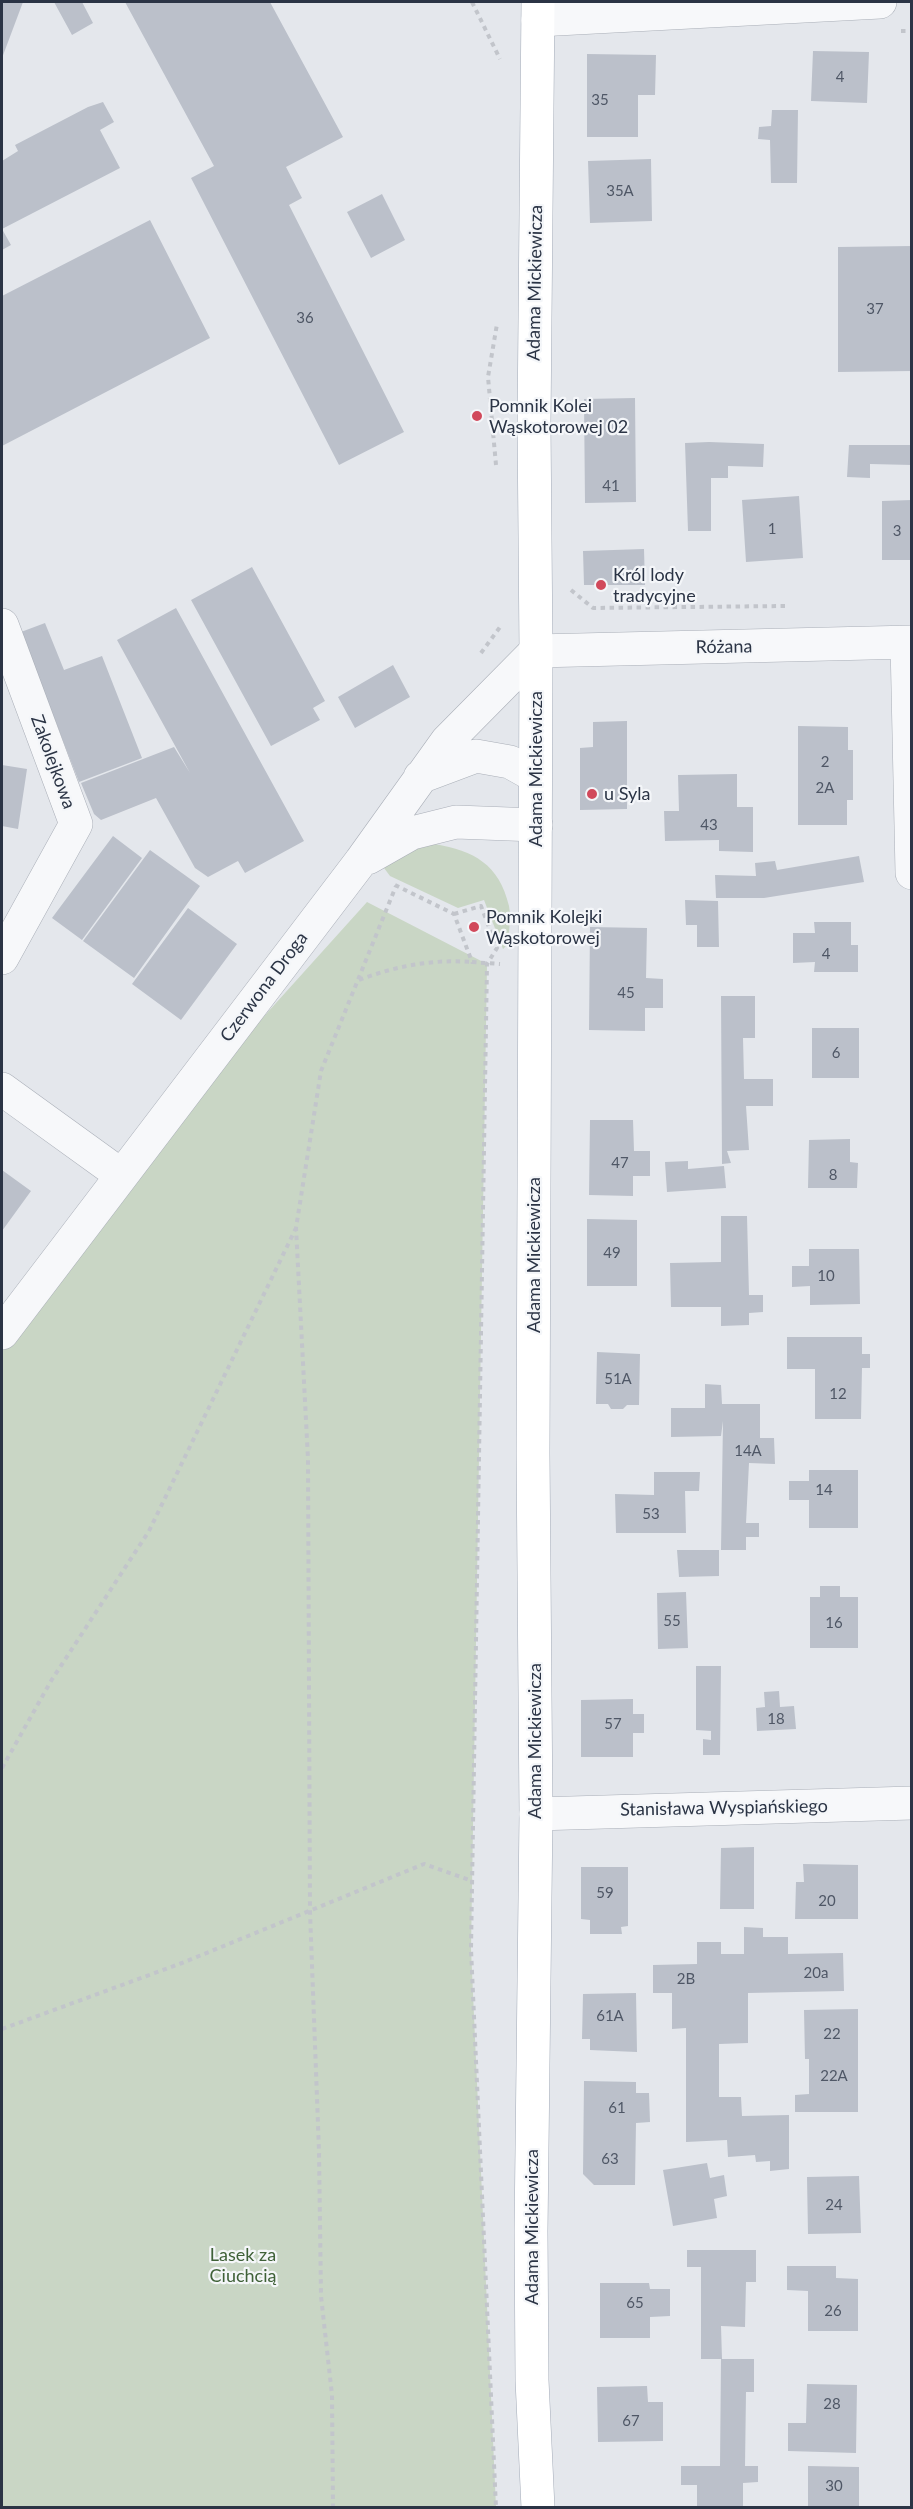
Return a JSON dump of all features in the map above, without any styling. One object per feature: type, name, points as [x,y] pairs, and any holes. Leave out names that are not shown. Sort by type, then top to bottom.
[{"type":"main road","name":"Adama Mickiewicza","points":[[538,11],[534,424],[536,825],[533,1454],[536,1814],[531,2242],[532,2380],[538,2508]]},
{"type":"street","points":[[538,11],[880,2]]},
{"type":"street","name":"Zakolejkowa","points":[[2,625],[76,824],[2,958]]},
{"type":"street","points":[[909,642],[912,873]]},
{"type":"street","name":"Różana","points":[[536,651],[909,642]]},
{"type":"street","name":"Czerwona Droga","points":[[2,1332],[361,861],[447,741],[536,651]]},
{"type":"street","points":[[420,777],[476,756],[510,762],[535,776]]},
{"type":"street","points":[[361,861],[412,833],[456,822],[536,825]]},
{"type":"street","points":[[2,1089],[121,1175]]},
{"type":"street","name":"Stanisława Wyspiańskiego","points":[[536,1814],[912,1803]]},
{"type":"path","points":[[472,2],[500,59],[500,68]]},
{"type":"path","points":[[593,608],[789,606]]},
{"type":"path","points":[[333,2508],[332,2395],[321,2296],[319,2151],[310,1912],[308,1459],[296,1228],[321,1071],[396,886],[454,914],[481,906],[497,948],[487,964],[471,1949],[496,2508]]},
{"type":"path","points":[[454,914],[471,962]]},
{"type":"path","points":[[358,980],[392,968],[432,961],[487,964]]},
{"type":"path","points":[[2,1768],[51,1681],[148,1531],[296,1228]]},
{"type":"path","points":[[2,2029],[182,1963],[424,1864],[472,1881]]},
{"type":"green space","points":[[435,844],[473,856],[483,862],[499,880],[510,910],[508,944],[503,949],[484,900],[458,908],[390,876],[384,868],[407,851]]},
{"type":"green space","name":"Lasek za Ciuchcią","points":[[367,902],[487,964],[471,1949],[496,2507],[2,2507],[2,1333],[121,1175]]},
{"type":"building","points":[[2,2],[23,2],[2,58]]},
{"type":"building","points":[[54,2],[82,2],[93,23],[72,35]]},
{"type":"building","points":[[125,2],[270,2],[343,137],[286,167],[302,198],[289,205],[404,432],[339,465],[191,178],[214,166]]},
{"type":"building","points":[[813,51],[869,52],[867,103],[811,101]]},
{"type":"building","points":[[587,54],[656,55],[655,95],[638,95],[638,137],[587,137]]},
{"type":"building","points":[[103,102],[114,122],[100,130],[120,168],[2,229],[2,161],[18,151],[15,145],[88,107]]},
{"type":"building","points":[[772,110],[798,110],[797,183],[771,183],[770,140],[758,139],[759,127],[771,126]]},
{"type":"building","points":[[651,159],[652,221],[590,223],[588,161]]},
{"type":"building","points":[[382,194],[405,240],[371,258],[347,212]]},
{"type":"building","points":[[150,220],[210,338],[2,446],[2,296]]},
{"type":"building","points":[[2,229],[11,245],[2,250]]},
{"type":"building","points":[[912,246],[912,371],[838,372],[838,247]]},
{"type":"building","points":[[635,398],[636,502],[585,503],[584,399]]},
{"type":"building","points":[[685,443],[764,444],[763,467],[728,466],[728,478],[711,478],[711,531],[688,531]]},
{"type":"building","points":[[849,445],[912,445],[912,465],[870,464],[870,478],[847,477]]},
{"type":"building","points":[[799,496],[803,558],[746,562],[742,500]]},
{"type":"building","points":[[912,500],[912,560],[882,560],[882,501]]},
{"type":"building","points":[[644,549],[645,585],[584,585],[583,551]]},
{"type":"building","points":[[252,567],[325,701],[313,708],[320,720],[271,746],[191,600]]},
{"type":"building","points":[[176,608],[304,841],[245,873],[238,861],[208,877],[195,868],[156,798],[101,820],[94,814],[81,783],[174,747],[190,773],[117,640]]},
{"type":"building","points":[[45,623],[64,670],[102,656],[142,758],[79,782],[21,632]]},
{"type":"building","points":[[393,665],[410,697],[355,728],[338,697]]},
{"type":"building","points":[[627,721],[627,809],[580,810],[580,748],[593,747],[593,722]]},
{"type":"building","points":[[798,726],[848,727],[848,750],[853,750],[853,800],[847,800],[847,825],[798,825]]},
{"type":"building","points":[[2,765],[27,769],[18,829],[2,826]]},
{"type":"building","points":[[737,774],[737,807],[753,807],[753,852],[719,851],[719,840],[665,841],[664,811],[679,811],[678,775]]},
{"type":"building","points":[[113,836],[142,858],[82,940],[52,918]]},
{"type":"building","points":[[150,850],[200,886],[134,978],[83,941]]},
{"type":"building","points":[[859,856],[864,882],[764,898],[716,898],[715,875],[756,876],[755,863],[775,861],[777,870]]},
{"type":"building","points":[[685,900],[718,901],[719,947],[697,947],[697,925],[686,925]]},
{"type":"building","points":[[188,908],[237,944],[181,1020],[132,984]]},
{"type":"building","points":[[814,922],[851,922],[851,945],[858,945],[858,972],[814,972],[815,962],[793,963],[793,933],[815,933]]},
{"type":"building","points":[[590,927],[647,928],[646,978],[663,979],[663,1008],[645,1008],[645,1031],[589,1030]]},
{"type":"building","points":[[721,996],[755,996],[755,1038],[743,1038],[744,1079],[773,1079],[773,1106],[746,1106],[749,1150],[727,1151],[731,1163],[722,1164]]},
{"type":"building","points":[[812,1028],[859,1028],[859,1078],[812,1078]]},
{"type":"building","points":[[590,1120],[633,1120],[634,1151],[650,1151],[650,1176],[633,1176],[633,1196],[589,1195]]},
{"type":"building","points":[[850,1139],[850,1162],[858,1163],[857,1188],[808,1188],[809,1140]]},
{"type":"building","points":[[688,1161],[688,1169],[724,1166],[726,1188],[667,1192],[665,1162]]},
{"type":"building","points":[[2,1170],[31,1191],[2,1231]]},
{"type":"building","points":[[721,1216],[747,1216],[749,1295],[763,1295],[763,1312],[749,1313],[749,1325],[721,1326],[721,1307],[671,1307],[670,1263],[721,1262]]},
{"type":"building","points":[[587,1219],[637,1220],[637,1286],[587,1286]]},
{"type":"building","points":[[809,1249],[859,1249],[860,1304],[810,1305],[810,1286],[792,1287],[792,1266],[809,1266]]},
{"type":"building","points":[[787,1337],[862,1337],[862,1354],[870,1354],[870,1368],[862,1368],[861,1419],[815,1419],[815,1369],[787,1369]]},
{"type":"building","points":[[597,1352],[640,1354],[639,1405],[611,1409],[608,1404],[596,1404]]},
{"type":"building","points":[[705,1384],[721,1385],[722,1404],[760,1404],[760,1438],[774,1438],[775,1464],[749,1463],[746,1523],[759,1523],[759,1537],[746,1537],[746,1550],[721,1550],[723,1421],[721,1436],[671,1437],[671,1408],[705,1408]]},
{"type":"building","points":[[809,1470],[858,1470],[858,1528],[809,1528],[809,1500],[789,1500],[789,1481],[809,1481]]},
{"type":"building","points":[[654,1472],[700,1472],[699,1491],[685,1491],[686,1533],[616,1533],[615,1494],[654,1495]]},
{"type":"building","points":[[677,1550],[719,1550],[719,1576],[679,1577]]},
{"type":"building","points":[[820,1586],[840,1586],[840,1597],[858,1597],[858,1648],[810,1648],[810,1597],[820,1597]]},
{"type":"building","points":[[686,1592],[688,1648],[658,1649],[657,1593]]},
{"type":"building","points":[[696,1666],[721,1666],[720,1755],[703,1755],[703,1739],[711,1740],[711,1731],[696,1730]]},
{"type":"building","points":[[779,1691],[780,1707],[794,1706],[796,1729],[757,1731],[756,1708],[765,1707],[764,1692]]},
{"type":"building","points":[[633,1699],[633,1714],[644,1714],[644,1733],[633,1733],[633,1757],[581,1757],[581,1700]]},
{"type":"building","points":[[754,1847],[754,1909],[720,1909],[721,1848]]},
{"type":"building","points":[[803,1864],[858,1865],[858,1919],[795,1919],[796,1882],[804,1882]]},
{"type":"building","points":[[581,1867],[628,1867],[628,1926],[621,1927],[622,1934],[590,1934],[590,1920],[581,1919]]},
{"type":"building","points":[[744,1927],[763,1928],[763,1937],[788,1937],[788,1954],[843,1953],[844,1991],[748,1993],[748,2043],[719,2044],[719,2097],[741,2097],[742,2116],[789,2115],[789,2169],[770,2171],[770,2161],[756,2162],[755,2155],[728,2157],[727,2140],[686,2142],[686,2028],[672,2029],[672,1993],[653,1993],[653,1965],[697,1964],[697,1942],[721,1942],[721,1954],[744,1954]]},
{"type":"building","points":[[636,1993],[637,2052],[590,2050],[590,2039],[582,2039],[583,1994]]},
{"type":"building","points":[[858,2009],[858,2112],[795,2112],[795,2095],[809,2094],[809,2059],[805,2059],[804,2010]]},
{"type":"building","points":[[584,2081],[636,2082],[636,2093],[649,2093],[650,2122],[636,2123],[635,2185],[594,2185],[583,2174]]},
{"type":"building","points":[[707,2163],[710,2178],[724,2175],[727,2196],[714,2199],[717,2218],[673,2226],[663,2170]]},
{"type":"building","points":[[859,2176],[861,2233],[808,2234],[807,2177]]},
{"type":"building","points":[[687,2250],[756,2250],[756,2282],[746,2282],[745,2327],[721,2326],[722,2359],[754,2359],[754,2392],[746,2392],[745,2466],[758,2466],[758,2482],[743,2483],[743,2508],[697,2508],[697,2485],[681,2485],[681,2466],[720,2466],[721,2359],[701,2359],[701,2267],[687,2267]]},
{"type":"building","points":[[787,2266],[836,2266],[836,2278],[858,2279],[858,2331],[808,2331],[808,2291],[787,2290]]},
{"type":"building","points":[[600,2283],[649,2283],[650,2289],[670,2289],[670,2316],[650,2317],[650,2338],[600,2338]]},
{"type":"building","points":[[807,2384],[857,2385],[856,2453],[788,2451],[788,2423],[806,2423]]},
{"type":"building","points":[[647,2386],[648,2402],[663,2402],[663,2441],[598,2442],[597,2387]]},
{"type":"building","points":[[808,2466],[859,2467],[859,2508],[808,2508]]},
{"type":"place","name":"Pomnik Kolei Wąskotorowej 02","points":[[477,416]]},
{"type":"place","name":"Król lody tradycyjne","points":[[601,585]]},
{"type":"place","name":"u Syla","points":[[592,794]]},
{"type":"place","name":"Pomnik Kolejki Wąskotorowej","points":[[474,927]]}]
